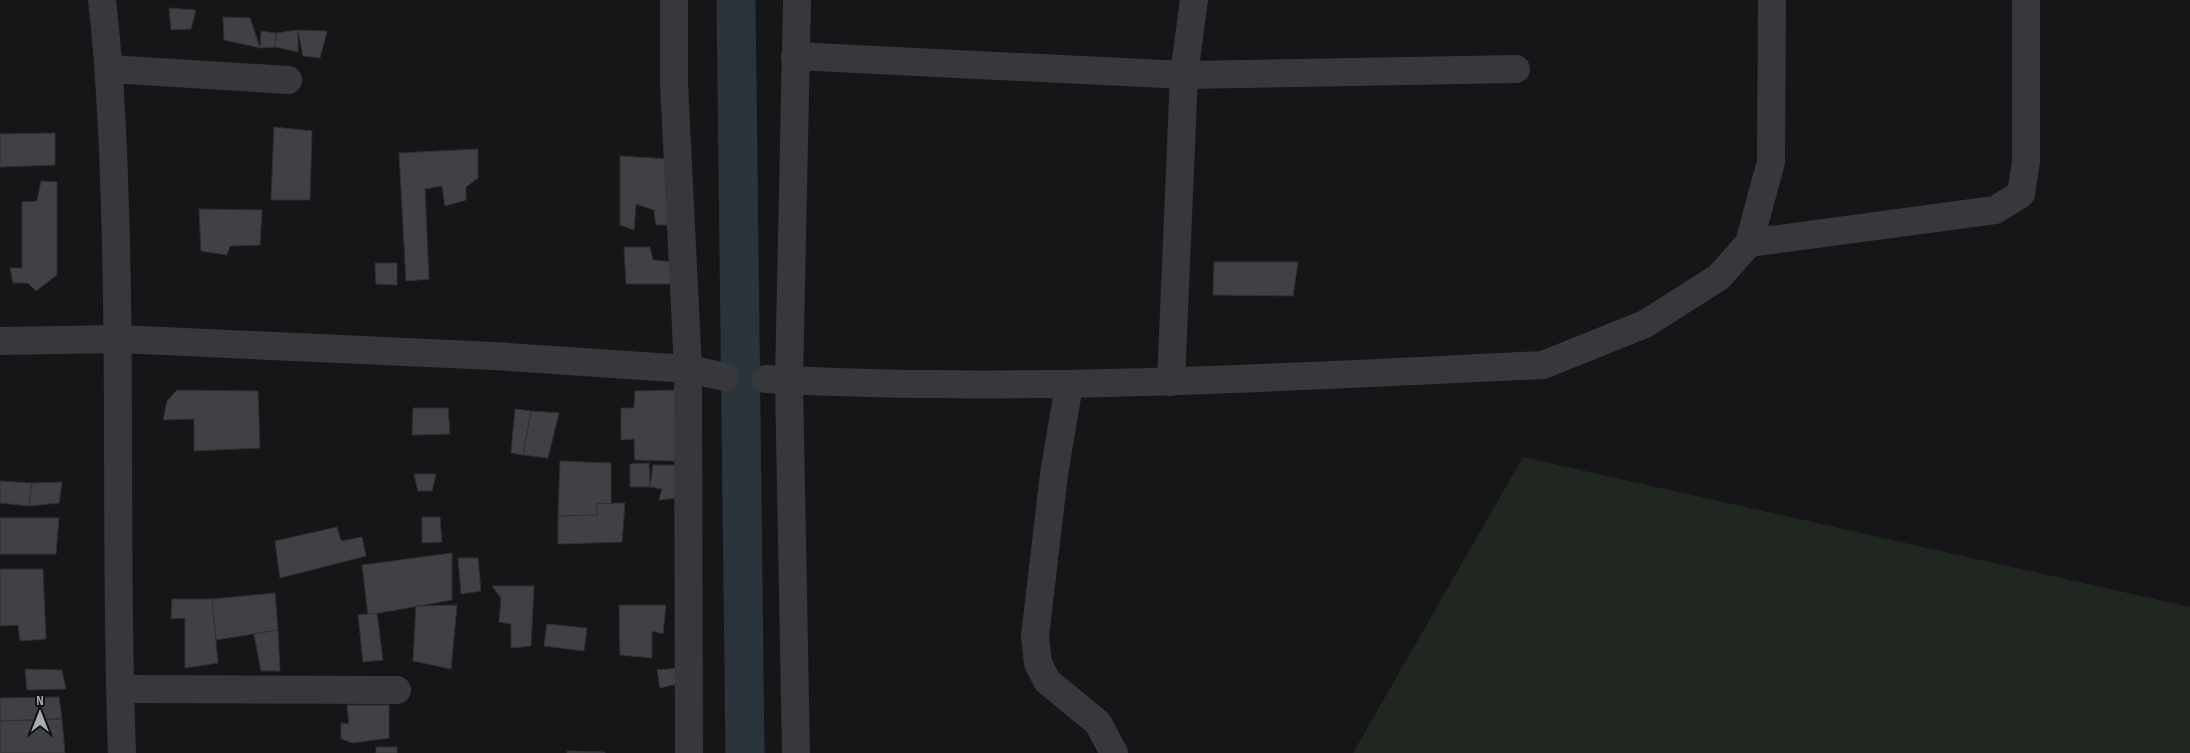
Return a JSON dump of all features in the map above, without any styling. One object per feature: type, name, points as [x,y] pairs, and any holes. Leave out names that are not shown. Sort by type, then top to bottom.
[{"type":"street","points":[[102,0],[110,69],[119,339],[120,689],[122,753]]},
{"type":"street","points":[[674,0],[674,83],[688,369],[689,753]]},
{"type":"street","points":[[796,0],[795,56],[778,380],[796,753]]},
{"type":"street","points":[[1171,382],[1184,75],[1194,0]]},
{"type":"street","points":[[778,380],[857,384],[1069,385],[1543,365],[1645,324],[1719,277],[1749,243],[1771,162],[1772,0]]},
{"type":"street","points":[[1749,243],[1995,210],[2021,194],[2026,161],[2026,0]]},
{"type":"street","points":[[795,56],[1184,75],[1516,69]]},
{"type":"street","points":[[110,69],[288,80]]},
{"type":"street","points":[[0,341],[119,339],[494,356],[688,369],[725,377]]},
{"type":"street","points":[[1069,385],[1054,474],[1035,636],[1038,663],[1047,681],[1098,723],[1114,753]]},
{"type":"street","points":[[120,689],[398,690]]},
{"type":"shaded area","points":[[1523,457],[2190,607],[2190,753],[1353,753]]},
{"type":"building","points":[[169,8],[196,10],[191,29],[171,30]]},
{"type":"building","points":[[223,17],[250,18],[260,48],[224,40]]},
{"type":"building","points":[[298,30],[298,52],[275,47],[276,33]]},
{"type":"building","points":[[298,30],[327,31],[320,58],[303,56]]},
{"type":"building","points":[[261,31],[276,33],[275,47],[260,48]]},
{"type":"building","points":[[274,127],[312,131],[310,200],[271,200]]},
{"type":"building","points":[[55,133],[55,165],[0,167],[0,134]]},
{"type":"building","points":[[478,149],[478,178],[466,187],[466,200],[445,206],[442,186],[425,189],[429,279],[406,281],[399,153]]},
{"type":"building","points":[[620,156],[669,159],[668,225],[656,225],[654,210],[636,204],[634,230],[620,225]]},
{"type":"building","points":[[41,181],[57,182],[57,275],[36,291],[28,283],[13,283],[10,268],[22,268],[22,202],[37,201]]},
{"type":"building","points":[[199,209],[262,210],[260,245],[230,246],[227,255],[201,251]]},
{"type":"building","points":[[624,247],[650,247],[653,260],[675,262],[670,284],[626,284]]},
{"type":"building","points":[[1214,262],[1298,262],[1293,296],[1213,295]]},
{"type":"building","points":[[375,263],[397,263],[397,285],[376,284]]},
{"type":"building","points":[[177,390],[258,391],[260,448],[194,451],[194,419],[163,420],[167,401]]},
{"type":"building","points":[[678,390],[676,461],[635,460],[634,439],[621,440],[621,408],[634,408],[635,391]]},
{"type":"building","points":[[413,408],[448,408],[450,434],[412,435]]},
{"type":"building","points":[[515,409],[531,411],[523,455],[511,453]]},
{"type":"building","points":[[531,411],[559,413],[548,458],[523,455]]},
{"type":"building","points":[[560,461],[611,463],[611,504],[596,504],[598,515],[558,516]]},
{"type":"building","points":[[649,463],[650,487],[630,487],[630,464]]},
{"type":"building","points":[[653,465],[677,465],[679,498],[659,500],[662,489],[650,487]]},
{"type":"building","points":[[414,474],[436,474],[432,491],[418,491]]},
{"type":"building","points":[[0,481],[32,483],[29,506],[0,503]]},
{"type":"building","points":[[62,482],[59,503],[29,506],[32,483]]},
{"type":"building","points":[[625,503],[622,542],[558,544],[558,516],[598,515],[596,504]]},
{"type":"building","points":[[422,517],[440,517],[442,542],[422,543]]},
{"type":"building","points":[[0,518],[59,518],[56,554],[0,554]]},
{"type":"building","points":[[337,527],[341,541],[362,537],[366,556],[280,578],[275,541]]},
{"type":"building","points":[[452,553],[452,600],[368,615],[362,565]]},
{"type":"building","points":[[458,558],[478,558],[481,591],[461,594]]},
{"type":"building","points":[[0,569],[43,569],[46,639],[20,641],[18,625],[0,626]]},
{"type":"building","points":[[492,586],[534,586],[531,646],[511,648],[511,624],[499,622],[501,598]]},
{"type":"building","points":[[275,593],[278,630],[216,640],[212,599]]},
{"type":"building","points":[[172,599],[212,599],[218,663],[185,668],[185,618],[171,619]]},
{"type":"building","points":[[457,605],[451,669],[413,661],[416,606]]},
{"type":"building","points":[[619,605],[666,605],[663,634],[652,631],[652,658],[620,655]]},
{"type":"building","points":[[377,613],[383,660],[363,662],[358,615]]},
{"type":"building","points":[[547,624],[587,628],[584,651],[544,646]]},
{"type":"building","points":[[278,630],[280,671],[261,671],[254,634]]},
{"type":"building","points":[[679,668],[677,684],[660,688],[657,670]]},
{"type":"building","points":[[25,669],[62,670],[66,689],[27,690]]},
{"type":"building","points":[[59,697],[62,719],[0,721],[0,698]]},
{"type":"building","points":[[347,705],[389,705],[389,738],[353,743],[341,739],[341,723],[349,724]]},
{"type":"building","points":[[62,719],[65,753],[0,753],[0,721]]},
{"type":"building","points":[[376,747],[397,747],[397,753],[376,753]]},
{"type":"building","points":[[567,751],[605,752],[605,753],[567,753]]},
{"type":"waterway","points":[[736,0],[745,753]]}]
